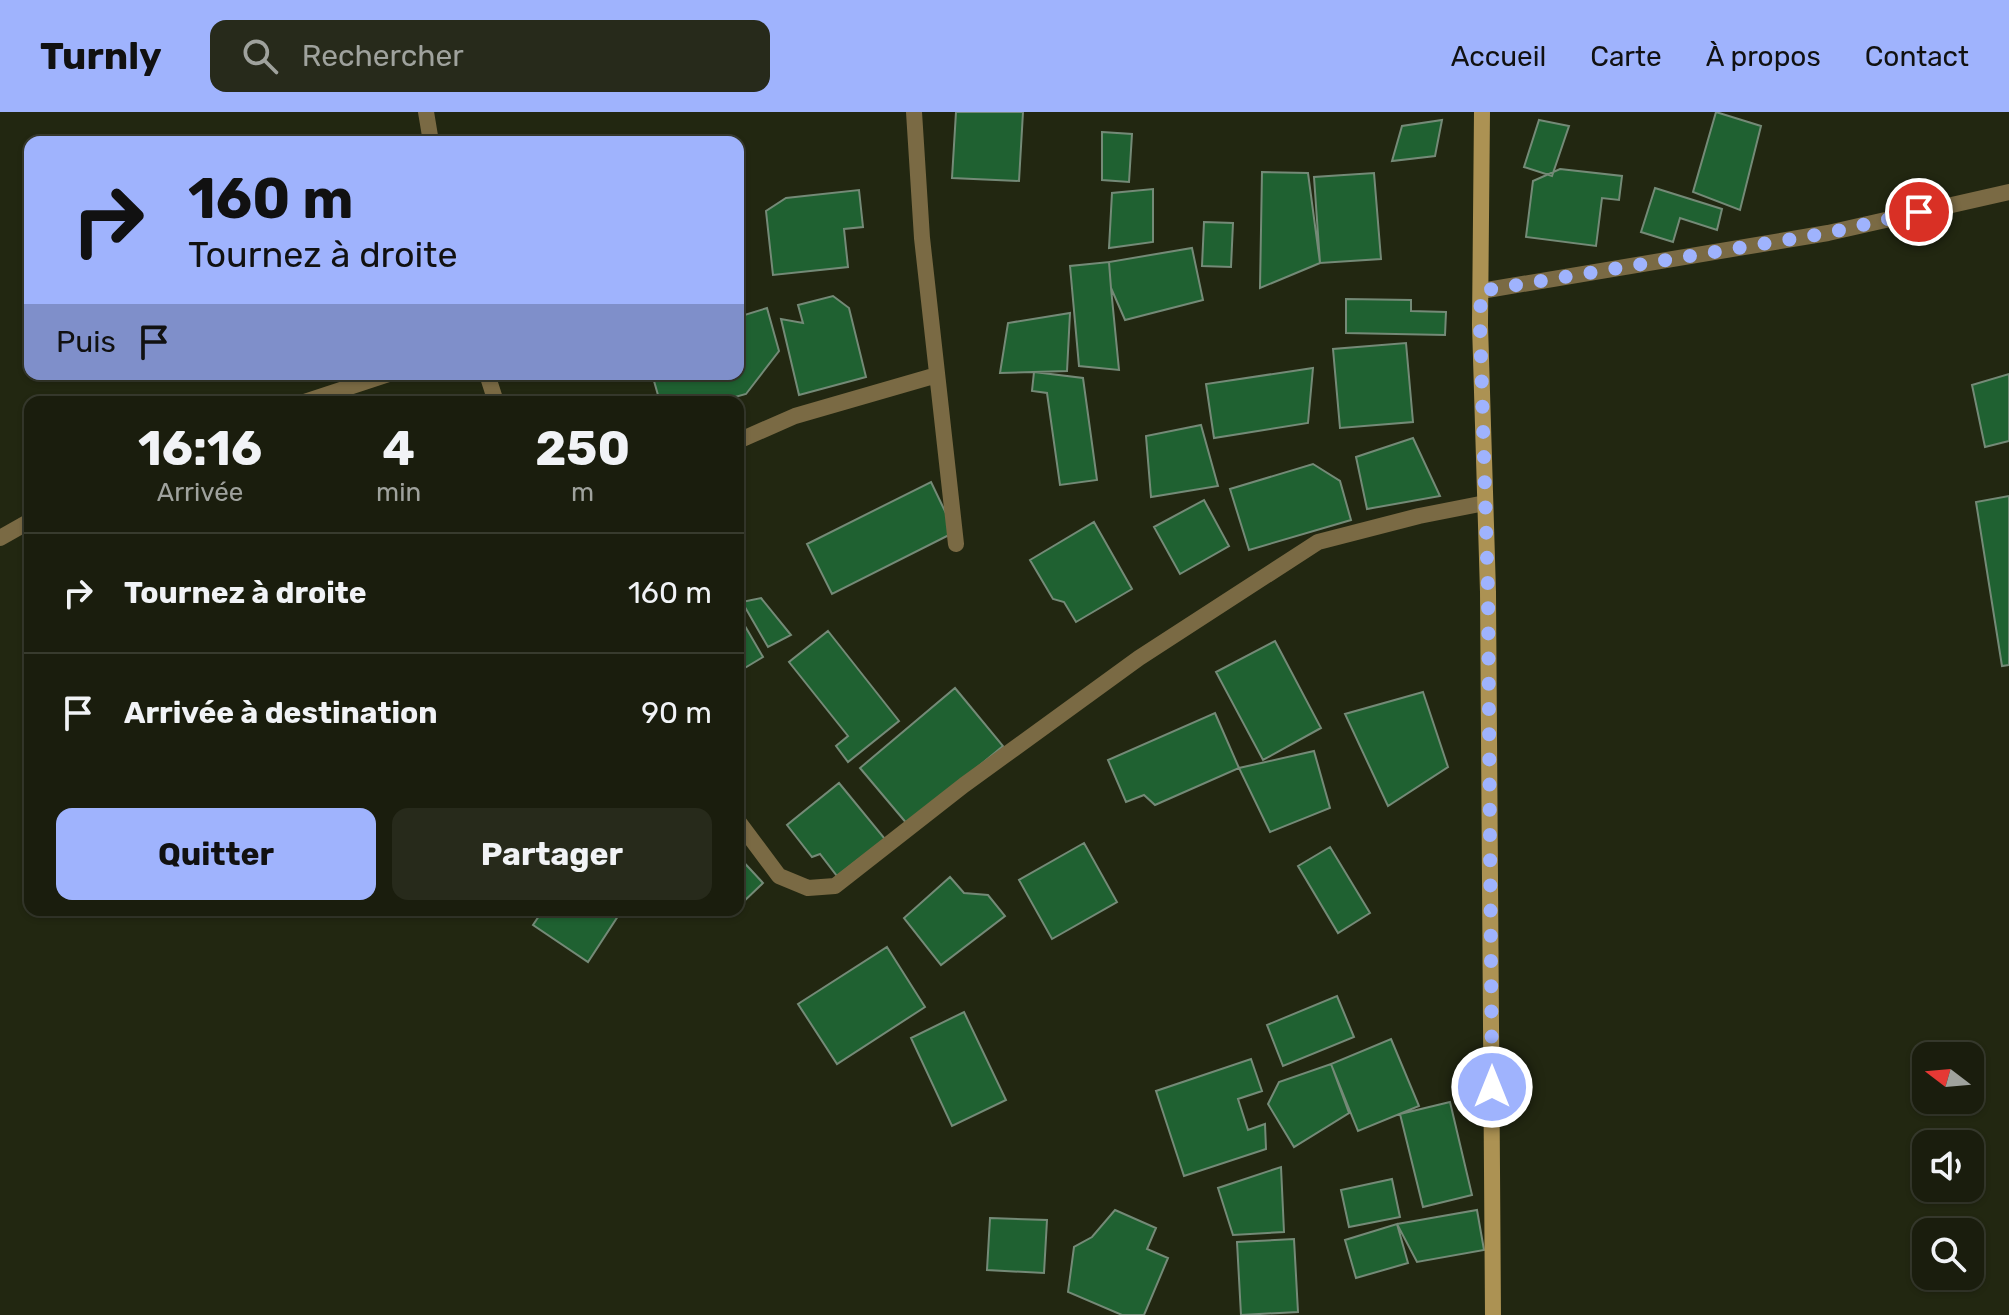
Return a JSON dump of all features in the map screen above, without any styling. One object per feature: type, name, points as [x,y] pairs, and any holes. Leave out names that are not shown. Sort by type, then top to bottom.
[{"type":"street","points":[[426,112],[430,136]]},
{"type":"street","points":[[914,112],[922,238],[956,544]]},
{"type":"street","points":[[1482,112],[1480,325],[1488,592],[1493,1315]]},
{"type":"street","points":[[1481,291],[1828,233],[2009,192]]},
{"type":"street","points":[[744,438],[795,416],[937,375]]},
{"type":"street","points":[[322,396],[371,380]]},
{"type":"street","points":[[744,829],[779,876],[808,888],[835,886],[964,785],[1139,658],[1318,542],[1485,503]]},
{"type":"street","points":[[0,538],[24,524]]},
{"type":"building","points":[[956,112],[1023,112],[1019,181],[952,178]]},
{"type":"building","points":[[1716,112],[1761,126],[1740,210],[1693,192]]},
{"type":"building","points":[[1442,120],[1435,156],[1392,161],[1402,126]]},
{"type":"building","points":[[1539,120],[1569,126],[1552,176],[1524,167]]},
{"type":"building","points":[[1102,132],[1132,134],[1129,182],[1102,180]]},
{"type":"building","points":[[1560,169],[1622,176],[1619,200],[1602,198],[1596,246],[1526,237],[1533,181]]},
{"type":"building","points":[[1262,172],[1308,173],[1320,263],[1260,288]]},
{"type":"building","points":[[1374,173],[1381,259],[1320,263],[1314,177]]},
{"type":"building","points":[[1655,188],[1722,209],[1717,230],[1680,218],[1673,242],[1641,232]]},
{"type":"building","points":[[1153,189],[1153,242],[1109,248],[1112,193]]},
{"type":"building","points":[[859,190],[863,227],[844,229],[848,267],[773,275],[766,211],[786,198]]},
{"type":"building","points":[[1204,222],[1233,223],[1231,267],[1202,266]]},
{"type":"building","points":[[1192,248],[1203,300],[1125,320],[1111,288],[1109,262]]},
{"type":"building","points":[[1109,262],[1119,370],[1079,366],[1070,266]]},
{"type":"building","points":[[833,296],[849,308],[866,377],[799,395],[781,319],[803,323],[798,305]]},
{"type":"building","points":[[1346,299],[1411,300],[1411,311],[1446,312],[1445,335],[1346,333]]},
{"type":"building","points":[[767,308],[779,351],[746,394],[658,396],[654,380],[744,380],[744,315]]},
{"type":"building","points":[[1070,313],[1067,371],[1000,373],[1008,323]]},
{"type":"building","points":[[1406,343],[1413,422],[1340,428],[1333,349]]},
{"type":"building","points":[[1313,368],[1308,423],[1214,438],[1206,384]]},
{"type":"building","points":[[1034,372],[1083,378],[1097,480],[1060,485],[1047,393],[1032,391]]},
{"type":"building","points":[[2009,374],[2009,441],[1985,447],[1972,385]]},
{"type":"building","points":[[1201,425],[1218,486],[1151,497],[1146,436]]},
{"type":"building","points":[[1413,438],[1440,496],[1367,509],[1356,457]]},
{"type":"building","points":[[1313,464],[1340,481],[1351,520],[1249,550],[1230,489]]},
{"type":"building","points":[[931,482],[955,532],[832,594],[807,544]]},
{"type":"building","points":[[2009,496],[2009,665],[2002,666],[1976,502]]},
{"type":"building","points":[[1204,500],[1229,546],[1180,574],[1154,527]]},
{"type":"building","points":[[1094,522],[1132,589],[1076,622],[1064,602],[1053,599],[1030,560]]},
{"type":"building","points":[[761,598],[791,635],[768,647],[744,602]]},
{"type":"building","points":[[744,624],[763,657],[744,668]]},
{"type":"building","points":[[828,631],[899,721],[848,762],[836,746],[848,736],[789,662]]},
{"type":"building","points":[[1275,641],[1321,728],[1263,760],[1216,672]]},
{"type":"building","points":[[955,688],[1003,746],[908,825],[860,768]]},
{"type":"building","points":[[1423,692],[1448,767],[1388,806],[1345,714]]},
{"type":"building","points":[[1215,713],[1239,768],[1155,805],[1144,795],[1126,802],[1108,760]]},
{"type":"building","points":[[1314,751],[1330,808],[1270,832],[1239,768]]},
{"type":"building","points":[[839,783],[885,839],[837,876],[820,854],[812,857],[787,825]]},
{"type":"building","points":[[1084,843],[1117,902],[1052,939],[1019,880]]},
{"type":"building","points":[[1330,847],[1370,913],[1338,933],[1298,866]]},
{"type":"building","points":[[744,862],[763,883],[744,901]]},
{"type":"building","points":[[950,877],[964,893],[988,895],[1005,916],[941,965],[904,918]]},
{"type":"building","points":[[539,916],[618,916],[588,962],[533,925]]},
{"type":"building","points":[[887,947],[925,1007],[837,1064],[798,1004]]},
{"type":"building","points":[[1337,996],[1354,1037],[1283,1066],[1267,1025]]},
{"type":"building","points":[[964,1012],[1006,1100],[952,1126],[911,1038]]},
{"type":"building","points":[[1391,1039],[1419,1106],[1358,1131],[1331,1064]]},
{"type":"building","points":[[1251,1059],[1262,1091],[1238,1099],[1248,1130],[1265,1124],[1266,1149],[1184,1176],[1156,1091]]},
{"type":"building","points":[[1331,1064],[1349,1113],[1294,1147],[1268,1104],[1279,1082]]},
{"type":"building","points":[[1450,1102],[1472,1195],[1423,1207],[1400,1114]]},
{"type":"building","points":[[1281,1167],[1284,1232],[1233,1235],[1218,1188]]},
{"type":"building","points":[[1392,1179],[1400,1217],[1349,1227],[1341,1190]]},
{"type":"building","points":[[1115,1210],[1156,1228],[1147,1249],[1168,1258],[1144,1315],[1122,1315],[1068,1292],[1074,1247],[1092,1237]]},
{"type":"building","points":[[1477,1210],[1484,1250],[1417,1262],[1397,1224]]},
{"type":"building","points":[[990,1218],[1047,1220],[1044,1273],[987,1270]]},
{"type":"building","points":[[1397,1224],[1408,1263],[1356,1278],[1345,1240]]},
{"type":"building","points":[[1294,1239],[1298,1312],[1241,1315],[1237,1242]]},
{"type":"route","points":[[1492,1087],[1488,592],[1481,291],[1828,233],[1919,212]]}]
